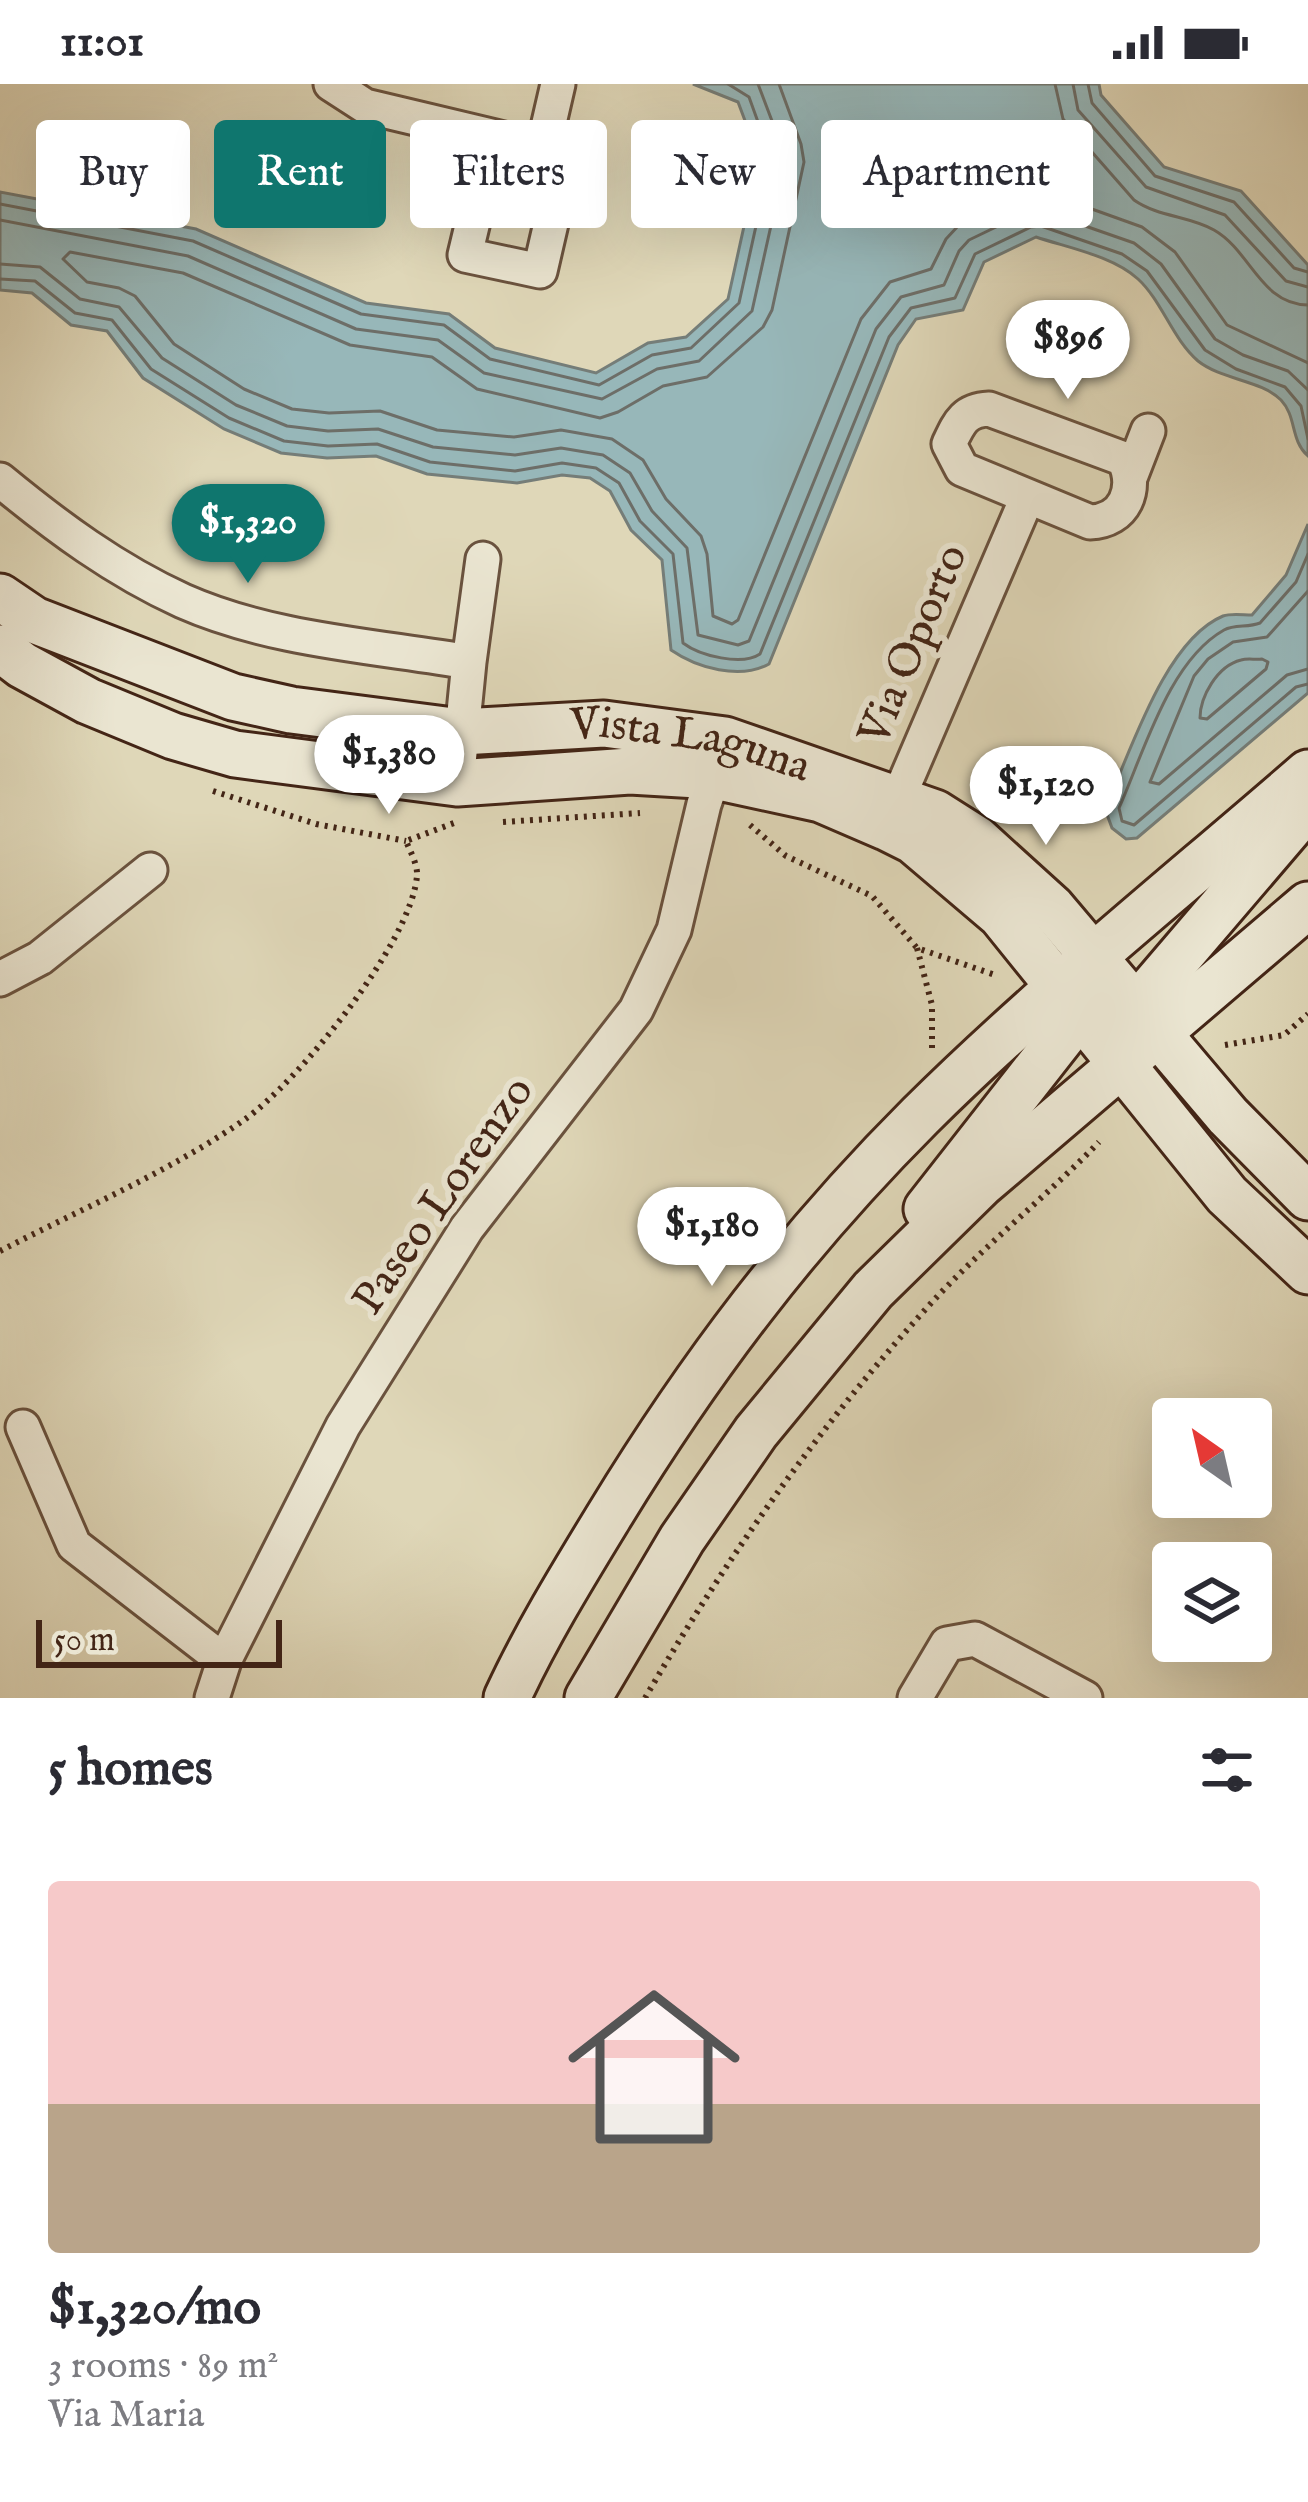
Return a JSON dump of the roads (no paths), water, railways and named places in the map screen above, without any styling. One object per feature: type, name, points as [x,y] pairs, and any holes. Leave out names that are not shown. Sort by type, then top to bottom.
[{"type":"street","points":[[331,84],[365,106],[421,120]]},
{"type":"street","points":[[550,120],[558,84]]},
{"type":"street","points":[[472,228],[465,255],[540,271],[550,228]]},
{"type":"street","points":[[1131,476],[1124,460],[988,409],[961,418],[949,444],[962,469],[1090,522],[1105,522],[1118,514],[1131,490],[1131,476],[1148,431]]},
{"type":"street","points":[[0,480],[67,534],[186,602],[267,628],[469,662]]},
{"type":"street","name":"Via Oporto","points":[[892,812],[1027,498]]},
{"type":"street","points":[[457,802],[483,559]]},
{"type":"street","name":"Vista Laguna","points":[[0,597],[34,620],[233,697],[291,710],[461,732],[604,724],[714,773],[820,799],[892,812],[935,813],[976,838],[1052,908],[1251,1141],[1308,1197]]},
{"type":"street","name":"Vista Laguna","points":[[0,648],[88,701],[172,736],[457,802],[630,771],[714,773]]},
{"type":"street","name":"Paseo Lorenzo","points":[[212,1698],[224,1661],[344,1426],[467,1228],[636,1010],[674,930],[714,773]]},
{"type":"street","points":[[588,1698],[682,1539],[756,1432],[834,1334],[981,1184],[1091,1028],[1308,773]]},
{"type":"street","points":[[906,1256],[935,1196],[1308,806]]},
{"type":"street","name":"Vista Laguna","points":[[892,812],[914,842],[966,881],[1024,941],[1227,1195],[1308,1271]]},
{"type":"street","points":[[0,979],[40,958],[150,869]]},
{"type":"street","points":[[1125,993],[1308,904]]},
{"type":"street","points":[[507,1698],[572,1576],[659,1434],[769,1281],[920,1116],[1091,1028]]},
{"type":"street","points":[[22,1427],[74,1545],[224,1661]]},
{"type":"street","points":[[916,1698],[947,1644],[975,1639],[1085,1698]]},
{"type":"water","points":[[693,84],[1099,84],[1101,95],[1164,167],[1241,191],[1308,265],[1308,456],[1281,400],[1198,361],[1138,279],[1103,259],[1036,237],[984,262],[963,310],[916,319],[898,345],[769,664],[745,671],[719,670],[671,650],[662,560],[631,530],[610,491],[590,478],[562,475],[517,483],[427,474],[376,456],[281,453],[224,429],[143,378],[107,331],[71,325],[32,293],[0,290],[0,192],[36,199],[36,228],[196,229],[366,303],[449,314],[495,348],[596,373],[648,343],[686,337],[728,299],[744,228],[797,228],[797,120],[745,120],[738,102]]},
{"type":"water","points":[[1308,524],[1308,693],[1137,838],[1126,839],[1112,828],[1105,809],[1167,673],[1202,629],[1226,615],[1252,615],[1286,575]]}]
